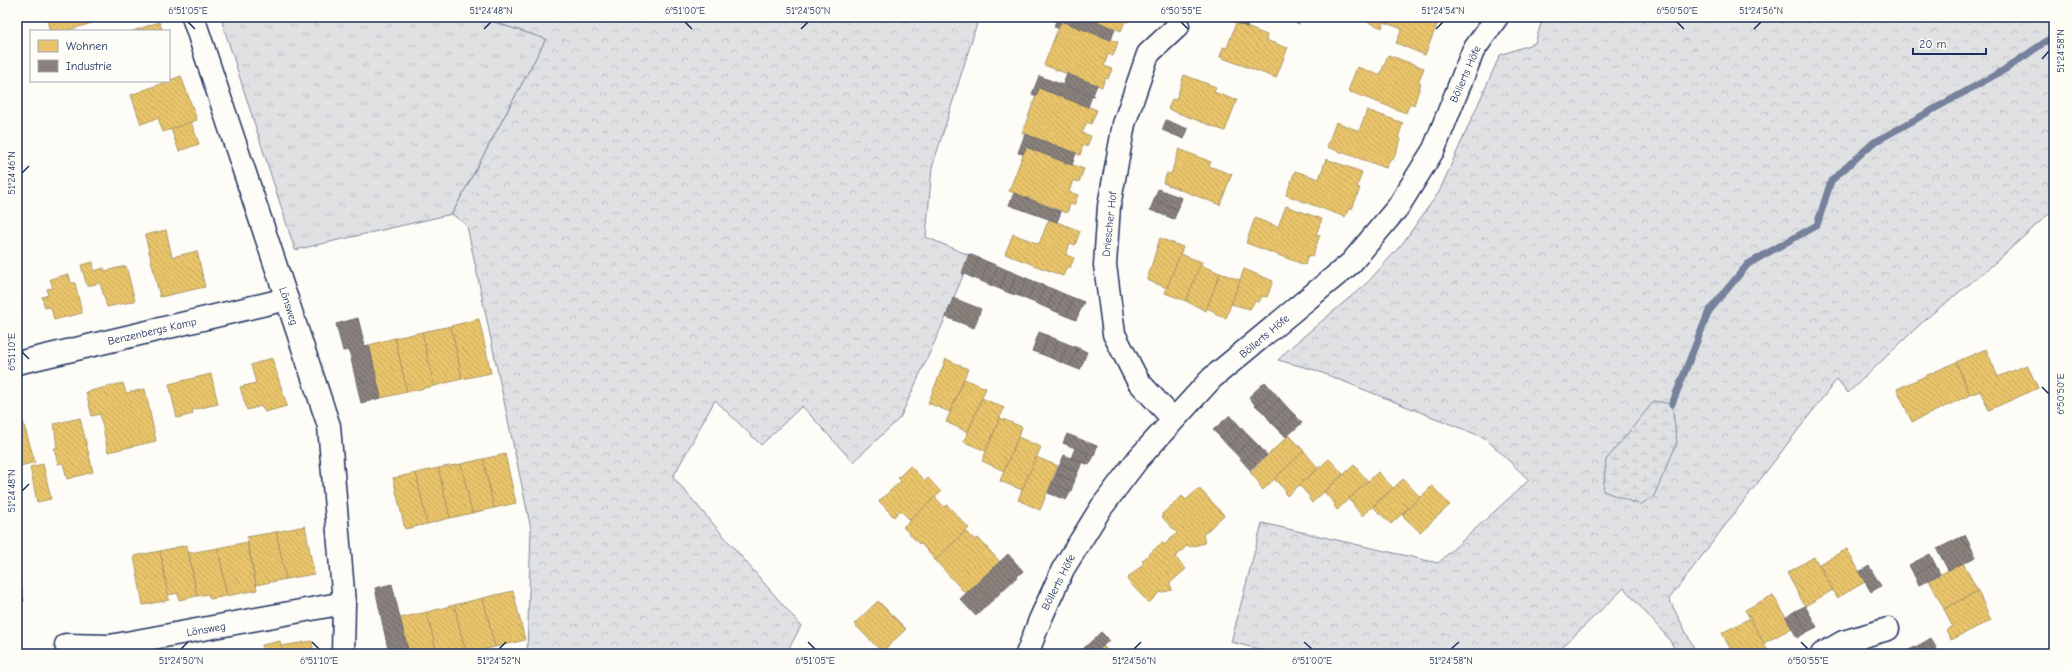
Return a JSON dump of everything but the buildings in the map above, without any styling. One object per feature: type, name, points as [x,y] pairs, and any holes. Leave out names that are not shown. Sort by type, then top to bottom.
[{"type":"street","name":"Lönsweg","points":[[193,17],[329,426],[344,603],[343,654]]},
{"type":"street","name":"Böllerts Höfe","points":[[1027,654],[1040,620],[1063,569],[1101,508],[1138,459],[1212,378],[1351,263],[1398,207],[1434,149],[1473,51],[1498,17]]},
{"type":"street","name":"Driescher Hof","points":[[1173,419],[1138,381],[1114,334],[1105,265],[1109,206],[1124,124],[1148,54],[1178,26]]},
{"type":"street","name":"Benzenbergs Kamp","points":[[17,363],[287,299]]},
{"type":"street","name":"Lönsweg","points":[[66,645],[110,646],[344,603]]},
{"type":"street","points":[[1822,654],[1843,642],[1888,630]]},
{"type":"green space","points":[[233,17],[479,17],[546,39],[452,214],[295,250],[222,22]]},
{"type":"green space","points":[[479,17],[979,17],[932,168],[926,237],[971,256],[946,317],[900,418],[853,462],[802,406],[761,445],[715,400],[673,477],[801,626],[786,654],[527,654],[531,529],[467,226],[452,214],[546,39]]},
{"type":"green space","points":[[1543,17],[2054,17],[2054,209],[1988,269],[1928,317],[1848,393],[1837,379],[1669,599],[1697,654],[1678,654],[1668,638],[1624,588],[1555,654],[1277,654],[1231,642],[1262,523],[1438,563],[1529,480],[1485,438],[1315,370],[1278,360],[1291,347],[1367,283],[1402,244],[1439,192],[1500,55],[1535,43]]},
{"type":"green space","points":[[1654,401],[1672,404],[1677,443],[1654,496],[1640,505],[1603,491],[1606,460]]},
{"type":"waterway","points":[[1672,404],[1709,311],[1748,264],[1817,225],[1831,181],[1873,143],[2004,70],[2054,36]]}]
